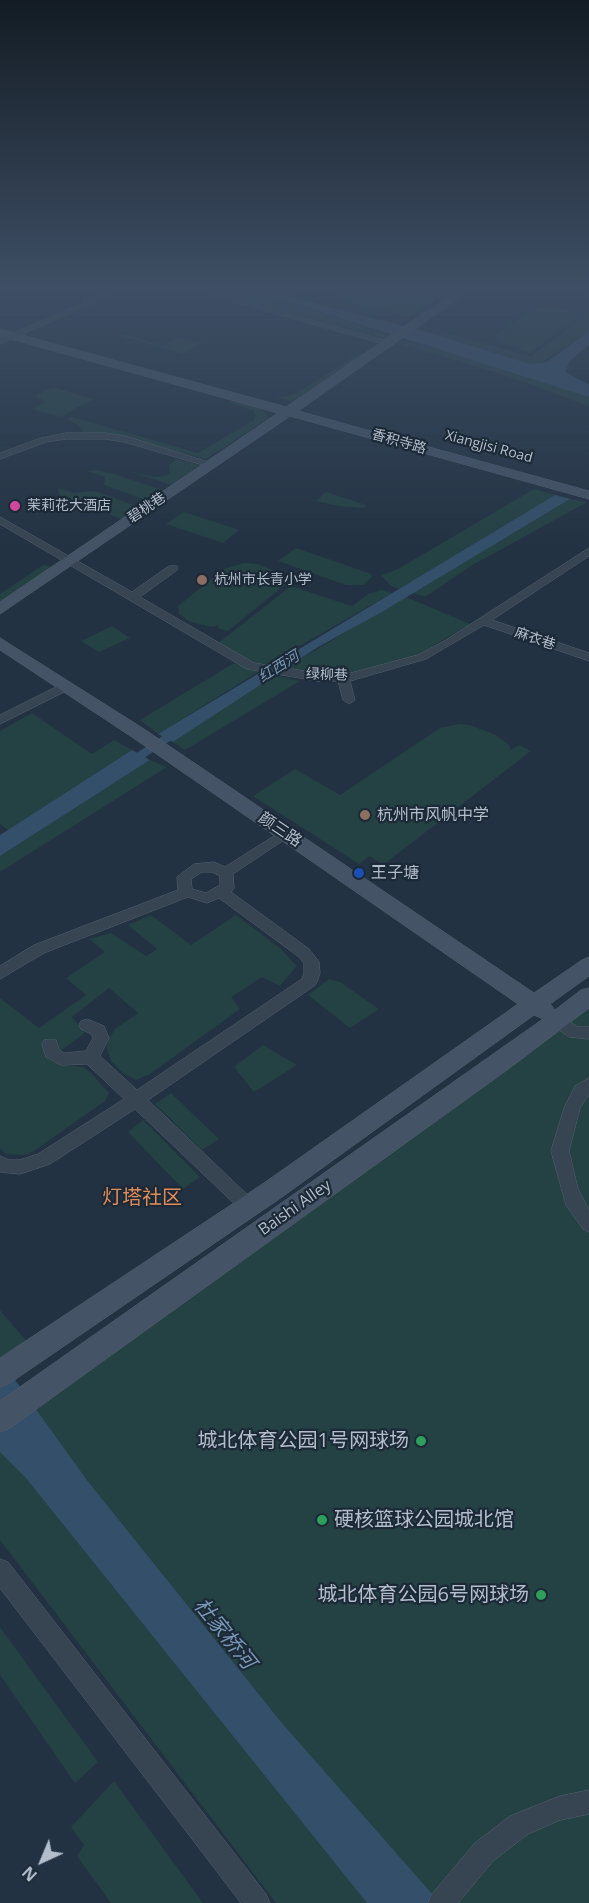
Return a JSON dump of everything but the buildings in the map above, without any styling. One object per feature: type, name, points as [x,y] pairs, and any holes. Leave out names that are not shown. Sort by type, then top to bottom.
[{"type":"main road","name":"香积寺路","points":[[170,376],[589,495]]},
{"type":"main road","name":"碧桃巷","points":[[0,609],[341,376]]},
{"type":"main road","name":"Xiangjisi Road","points":[[290,409],[589,490]]},
{"type":"main road","name":"颜三路","points":[[0,643],[155,745],[557,1020]]},
{"type":"main road","name":"Baishi Alley","points":[[6,1370],[248,1206],[589,965]]},
{"type":"main road","name":"Baishi Alley","points":[[0,1418],[499,1064],[589,996]]},
{"type":"street","points":[[1,454],[28,444],[66,436],[105,436],[125,439],[210,464]]},
{"type":"street","name":"绿柳巷","points":[[0,520],[131,598],[258,668],[286,673],[343,676],[378,671],[422,657],[589,552]]},
{"type":"street","points":[[131,598],[173,568]]},
{"type":"street","name":"麻衣巷","points":[[482,620],[589,657]]},
{"type":"street","points":[[343,676],[350,700]]},
{"type":"street","points":[[0,720],[66,686]]},
{"type":"street","points":[[225,873],[285,833]]},
{"type":"street","points":[[0,973],[45,946],[152,908],[187,892],[207,898],[222,893],[229,883],[225,873],[214,867],[192,869],[182,882],[187,892]]},
{"type":"street","points":[[0,1163],[7,1167],[20,1167],[44,1159],[309,982],[312,973],[311,962],[304,953],[222,893]]},
{"type":"street","points":[[557,1020],[575,1034],[589,1033]]},
{"type":"street","points":[[87,1025],[98,1030],[101,1038],[91,1058]]},
{"type":"street","points":[[50,1044],[52,1053],[61,1059],[91,1058],[248,1206]]},
{"type":"street","points":[[589,1084],[581,1091],[572,1108],[560,1151],[568,1189],[575,1205],[589,1224]]},
{"type":"street","points":[[0,1570],[257,1903]]},
{"type":"street","points":[[441,1903],[483,1852],[519,1825],[560,1808],[589,1802]]},
{"type":"green space","points":[[324,376],[332,376],[293,401],[276,398],[295,394]]},
{"type":"green space","points":[[506,376],[528,376],[589,397],[589,406]]},
{"type":"green space","points":[[51,388],[93,399],[60,417],[32,409],[46,402],[35,396]]},
{"type":"green space","points":[[234,400],[262,408],[269,418],[206,459],[109,434],[84,434],[81,427],[67,419],[72,417],[198,453],[254,420],[256,416],[254,411],[227,402]]},
{"type":"green space","points":[[177,459],[199,465],[172,485],[132,472],[154,477],[165,476],[170,473],[169,465]]},
{"type":"green space","points":[[96,470],[164,491],[149,501],[104,485],[105,477],[87,471]]},
{"type":"green space","points":[[58,488],[73,493],[95,491],[139,507],[122,519],[59,495]]},
{"type":"green space","points":[[534,489],[555,495],[399,589],[391,586],[381,575],[398,569]]},
{"type":"green space","points":[[326,492],[366,505],[364,508],[339,506],[316,501]]},
{"type":"green space","points":[[570,499],[587,502],[471,566],[425,597],[412,593]]},
{"type":"green space","points":[[184,512],[239,530],[223,543],[166,524]]},
{"type":"green space","points":[[296,548],[371,574],[372,577],[363,585],[346,585],[278,561]]},
{"type":"green space","points":[[244,563],[258,564],[272,570],[278,577],[281,575],[292,579],[228,631],[217,628],[220,625],[212,627],[190,622],[179,614],[178,606],[224,569]]},
{"type":"green space","points":[[43,565],[53,567],[0,602],[0,594]]},
{"type":"green space","points":[[291,586],[352,606],[368,594],[382,590],[392,593],[263,667],[257,667],[217,644]]},
{"type":"green space","points":[[406,597],[470,624],[416,656],[350,674],[283,669]]},
{"type":"green space","points":[[112,626],[130,638],[99,652],[81,641]]},
{"type":"green space","points":[[234,663],[258,672],[158,734],[140,720]]},
{"type":"green space","points":[[274,675],[300,681],[185,750],[173,742]]},
{"type":"green space","points":[[32,713],[92,754],[114,740],[132,750],[8,830],[0,824],[0,731]]},
{"type":"green space","points":[[459,724],[470,725],[496,735],[509,745],[511,750],[519,745],[531,751],[383,865],[370,856],[359,864],[253,796],[295,769],[340,795],[440,728]]},
{"type":"green space","points":[[150,760],[167,767],[0,872],[0,856]]},
{"type":"green space","points":[[151,915],[191,945],[236,915],[280,948],[297,966],[280,986],[262,977],[231,997],[240,1009],[150,1074],[136,1080],[123,1073],[111,1061],[107,1049],[108,1040],[115,1029],[138,1013],[109,988],[72,1017],[85,1033],[49,1059],[59,1064],[83,1067],[91,1073],[109,1093],[105,1101],[34,1151],[26,1155],[6,1154],[0,1148],[0,998],[39,1028],[86,995],[66,978],[105,952],[89,939],[111,933],[146,956],[157,949],[128,925]]},
{"type":"green space","points":[[329,979],[340,982],[379,1009],[350,1028],[308,995]]},
{"type":"green space","points":[[589,996],[589,1903],[276,1903],[0,1540],[0,1418]]},
{"type":"green space","points":[[263,1045],[297,1065],[254,1092],[234,1067]]},
{"type":"green space","points":[[171,1093],[219,1139],[202,1150],[155,1104]]},
{"type":"green space","points":[[143,1120],[200,1177],[183,1189],[128,1132]]},
{"type":"green space","points":[[0,1310],[28,1343],[0,1359]]},
{"type":"green space","points":[[0,1627],[98,1762],[75,1783],[0,1675]]},
{"type":"green space","points":[[114,1781],[203,1903],[111,1903],[77,1856],[84,1845],[71,1827]]},
{"type":"water","points":[[522,376],[572,376],[589,385],[589,397]]},
{"type":"water","points":[[555,495],[570,499],[382,612],[318,647],[173,742],[158,734]]},
{"type":"water","points":[[132,750],[150,760],[0,856],[0,835]]},
{"type":"water","points":[[0,1359],[86,1479],[281,1722],[440,1903],[367,1903],[26,1478],[0,1452]]},
{"type":"waterway","name":"红西河","points":[[122,766],[183,727]]},
{"type":"place","name":"茉莉花大酒店","points":[[15,506]]},
{"type":"place","name":"杭州市长青小学","points":[[202,580]]},
{"type":"place","name":"杭州市风帆中学","points":[[365,815]]},
{"type":"place","name":"王子塘","points":[[359,873]]},
{"type":"place","name":"城北体育公园1号网球场","points":[[421,1441]]},
{"type":"place","name":"硬核篮球公园城北馆","points":[[322,1520]]},
{"type":"place","name":"城北体育公园6号网球场","points":[[541,1595]]},
{"type":"district","name":"灯塔社区","points":[[142,1198]]},
{"type":"water label","name":"杜家桥河","points":[[224,1634]]}]
